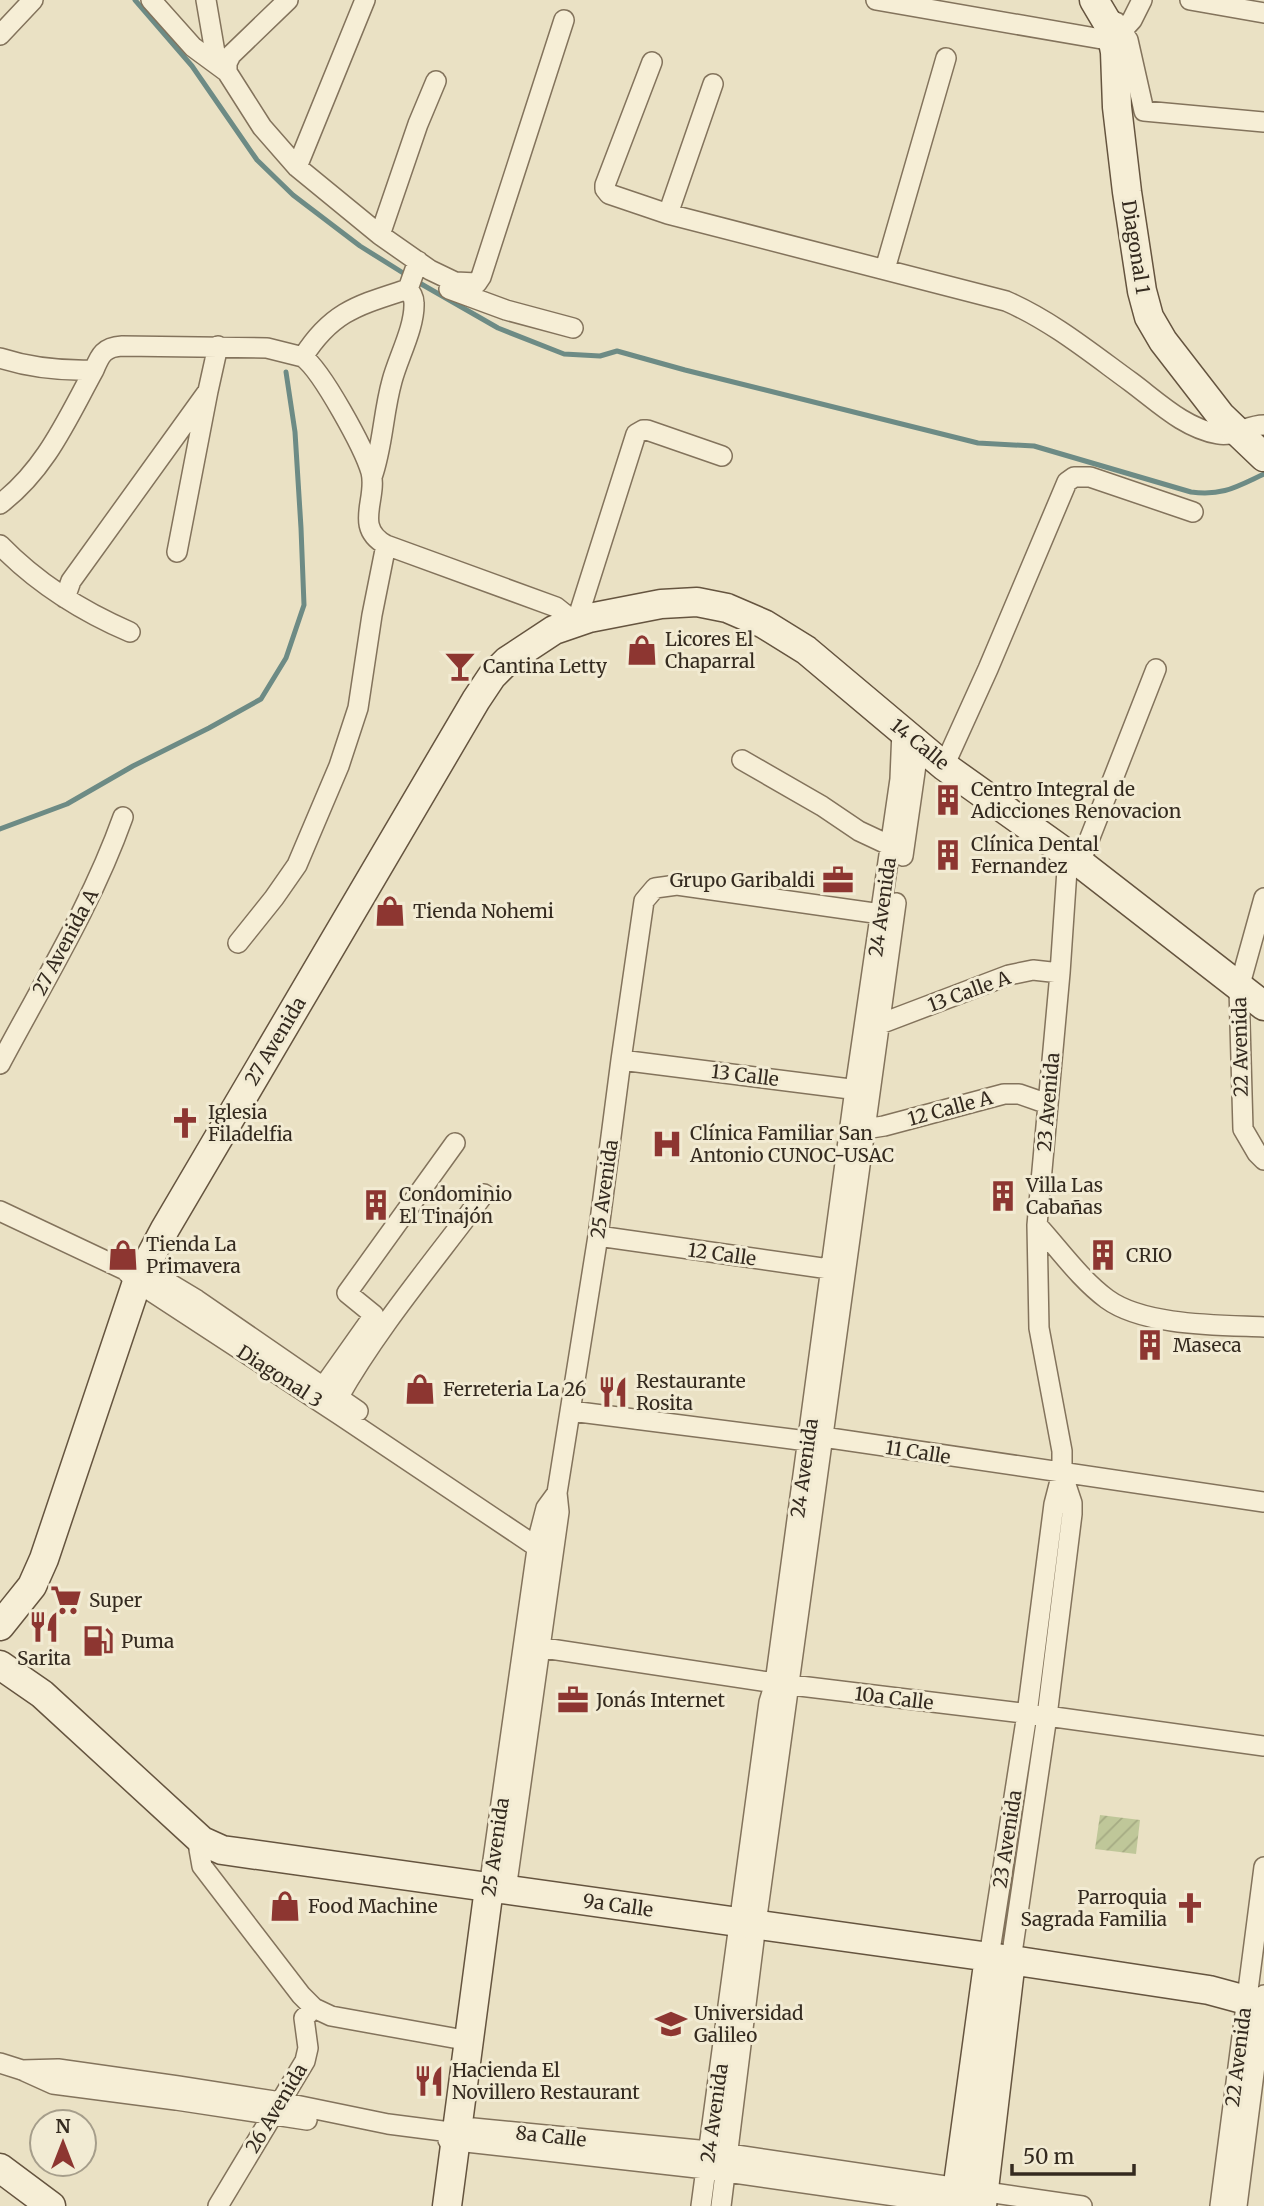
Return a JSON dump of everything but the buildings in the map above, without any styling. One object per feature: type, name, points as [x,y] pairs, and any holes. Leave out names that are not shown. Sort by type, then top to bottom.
[{"type":"street","points":[[0,35],[33,0]]},
{"type":"street","points":[[151,0],[194,47],[222,68],[262,127],[297,167],[380,234],[413,276],[413,312],[392,380],[378,461],[372,477],[369,514],[370,530],[374,537],[386,545],[556,607],[576,623],[636,434],[647,430],[722,456]]},
{"type":"street","points":[[206,0],[222,68]]},
{"type":"street","points":[[222,68],[231,55],[288,0]]},
{"type":"street","points":[[297,167],[365,0]]},
{"type":"street","points":[[876,0],[1108,21],[1132,20],[1142,0]]},
{"type":"street","points":[[1190,0],[1264,13]]},
{"type":"street","points":[[303,357],[313,341],[335,318],[413,276],[430,270],[456,282],[475,284],[479,280],[564,20]]},
{"type":"street","points":[[1108,21],[1131,51],[1144,111],[1264,122]]},
{"type":"street","name":"Diagonal 1","points":[[1108,21],[1142,291],[1150,317],[1163,341],[1222,416],[1256,442]]},
{"type":"street","points":[[885,269],[946,58]]},
{"type":"street","points":[[652,62],[605,185],[605,190],[616,197],[668,214],[990,296],[1024,309],[1067,335],[1185,422],[1217,434],[1256,442]]},
{"type":"street","points":[[380,234],[418,124],[436,81]]},
{"type":"street","points":[[668,214],[713,85]]},
{"type":"street","points":[[413,276],[427,275],[444,287],[506,310],[573,328]]},
{"type":"street","points":[[0,503],[25,482],[44,460],[100,355],[106,348],[113,346],[267,348],[303,357],[316,368],[366,457],[372,477]]},
{"type":"street","points":[[177,552],[218,346]]},
{"type":"street","points":[[0,358],[41,368],[94,370]]},
{"type":"street","points":[[65,598],[71,581],[208,391]]},
{"type":"street","points":[[944,766],[1067,482],[1074,477],[1090,477],[1193,512]]},
{"type":"street","points":[[0,545],[65,598],[87,612],[130,632]]},
{"type":"street","points":[[238,943],[297,866],[339,766],[358,708],[386,545]]},
{"type":"street","name":"14 Calle","points":[[576,623],[635,607],[698,602],[727,608],[764,624],[806,650],[944,766],[1074,859],[1264,1006]]},
{"type":"street","name":"27 Avenida","points":[[0,1626],[32,1586],[44,1559],[140,1275],[205,1158],[492,676],[507,662],[554,630],[576,623]]},
{"type":"street","name":"23 Avenida","points":[[967,2200],[1000,1959],[1054,1504],[1062,1473],[1062,1451],[1039,1328],[1037,1225],[1060,973],[1074,859],[1156,669]]},
{"type":"street","name":"24 Avenida","points":[[701,2206],[717,2161],[858,1129],[881,914],[900,779],[911,737]]},
{"type":"street","name":"24 Avenida","points":[[863,1090],[880,1024],[911,737]]},
{"type":"street","points":[[742,760],[822,806],[859,831],[891,846]]},
{"type":"street","name":"27 Avenida A","points":[[0,1064],[94,887],[123,817]]},
{"type":"street","name":"25 Avenida","points":[[447,2206],[465,2136],[546,1542],[559,1512],[556,1493],[598,1236],[645,901],[655,888],[677,885],[881,914]]},
{"type":"street","name":"22 Avenida","points":[[1261,1157],[1245,1134],[1242,1122],[1239,988],[1264,898]]},
{"type":"street","name":"13 Calle A","points":[[880,1024],[1009,975],[1033,971],[1060,973]]},
{"type":"street","name":"13 Calle","points":[[621,1059],[863,1090]]},
{"type":"street","name":"12 Calle A","points":[[858,1129],[1004,1094],[1018,1094],[1048,1104]]},
{"type":"street","points":[[331,1392],[374,1315],[347,1293],[456,1143]]},
{"type":"street","points":[[331,1392],[351,1377],[484,1194]]},
{"type":"street","name":"Diagonal 3","points":[[0,1211],[125,1270],[197,1300],[546,1542]]},
{"type":"street","points":[[1037,1225],[1099,1292],[1130,1312],[1200,1324],[1264,1327]]},
{"type":"street","name":"12 Calle","points":[[598,1236],[838,1270]]},
{"type":"street","name":"Diagonal 3","points":[[140,1275],[341,1415],[546,1542]]},
{"type":"street","name":"11 Calle","points":[[571,1411],[815,1439],[1264,1502]]},
{"type":"street","name":"23 Avenida","points":[[1000,1959],[1047,1716],[1072,1514],[1070,1496],[1062,1473]]},
{"type":"street","name":"10a Calle","points":[[532,1646],[783,1684],[1264,1746]]},
{"type":"street","name":"9a Calle","points":[[0,1664],[42,1694],[211,1847],[235,1853],[1258,1996]]},
{"type":"street","points":[[202,1841],[199,1849],[202,1866],[307,2001],[331,2016],[470,2041]]},
{"type":"street","name":"22 Avenida","points":[[1237,2206],[1258,1996],[1264,1867]]},
{"type":"street","name":"25 Avenida","points":[[463,2206],[470,2041],[498,1889]]},
{"type":"street","name":"22 Avenida","points":[[1220,2206],[1258,1996]]},
{"type":"street","name":"26 Avenida","points":[[218,2206],[307,2054],[304,2018],[307,2001]]},
{"type":"street","name":"8a Calle","points":[[0,2063],[22,2070],[58,2069],[136,2087],[465,2136],[717,2161],[967,2200],[1082,2206]]},
{"type":"street","name":"24 Avenida","points":[[717,2161],[721,2206]]},
{"type":"street","points":[[0,2168],[51,2206]]},
{"type":"green space","points":[[1100,1815],[1140,1820],[1136,1854],[1095,1849]]},
{"type":"waterway","points":[[135,0],[192,66],[257,160],[293,195],[360,246],[408,276]]},
{"type":"waterway","points":[[416,281],[498,328],[564,354],[600,356],[617,351],[978,443],[1034,446],[1191,492],[1221,491],[1264,474]]},
{"type":"waterway","points":[[0,829],[67,804],[261,699],[286,658],[304,605],[295,432],[286,372]]},
{"type":"place","name":"Licores El Chaparral","points":[[642,650]]},
{"type":"place","name":"Cantina Letty","points":[[460,666]]},
{"type":"place","name":"Centro Integral de Adicciones Renovacion","points":[[948,800]]},
{"type":"place","name":"Clínica Dental Fernandez","points":[[948,855]]},
{"type":"place","name":"Grupo Garibaldi","points":[[838,880]]},
{"type":"place","name":"Tienda Nohemi","points":[[390,911]]},
{"type":"place","name":"Iglesia Filadelfia","points":[[185,1123]]},
{"type":"place","name":"Clínica Familiar San Antonio CUNOC-USAC","points":[[667,1144]]},
{"type":"place","name":"Villa Las Cabañas","points":[[1003,1196]]},
{"type":"place","name":"Condominio El Tinajón","points":[[376,1205]]},
{"type":"place","name":"Tienda La Primavera","points":[[123,1255]]},
{"type":"place","name":"CRIO","points":[[1103,1255]]},
{"type":"place","name":"Maseca","points":[[1150,1345]]},
{"type":"place","name":"Ferreteria La 26","points":[[420,1389]]},
{"type":"place","name":"Restaurante Rosita","points":[[613,1392]]},
{"type":"place","name":"Super","points":[[66,1600]]},
{"type":"place","name":"Sarita","points":[[44,1627]]},
{"type":"place","name":"Puma","points":[[98,1641]]},
{"type":"place","name":"Jonás Internet","points":[[573,1700]]},
{"type":"place","name":"Food Machine","points":[[285,1906]]},
{"type":"place","name":"Parroquia Sagrada Familia","points":[[1190,1908]]},
{"type":"place","name":"Universidad Galileo","points":[[671,2024]]},
{"type":"place","name":"Hacienda El Novillero Restaurant","points":[[429,2081]]}]
